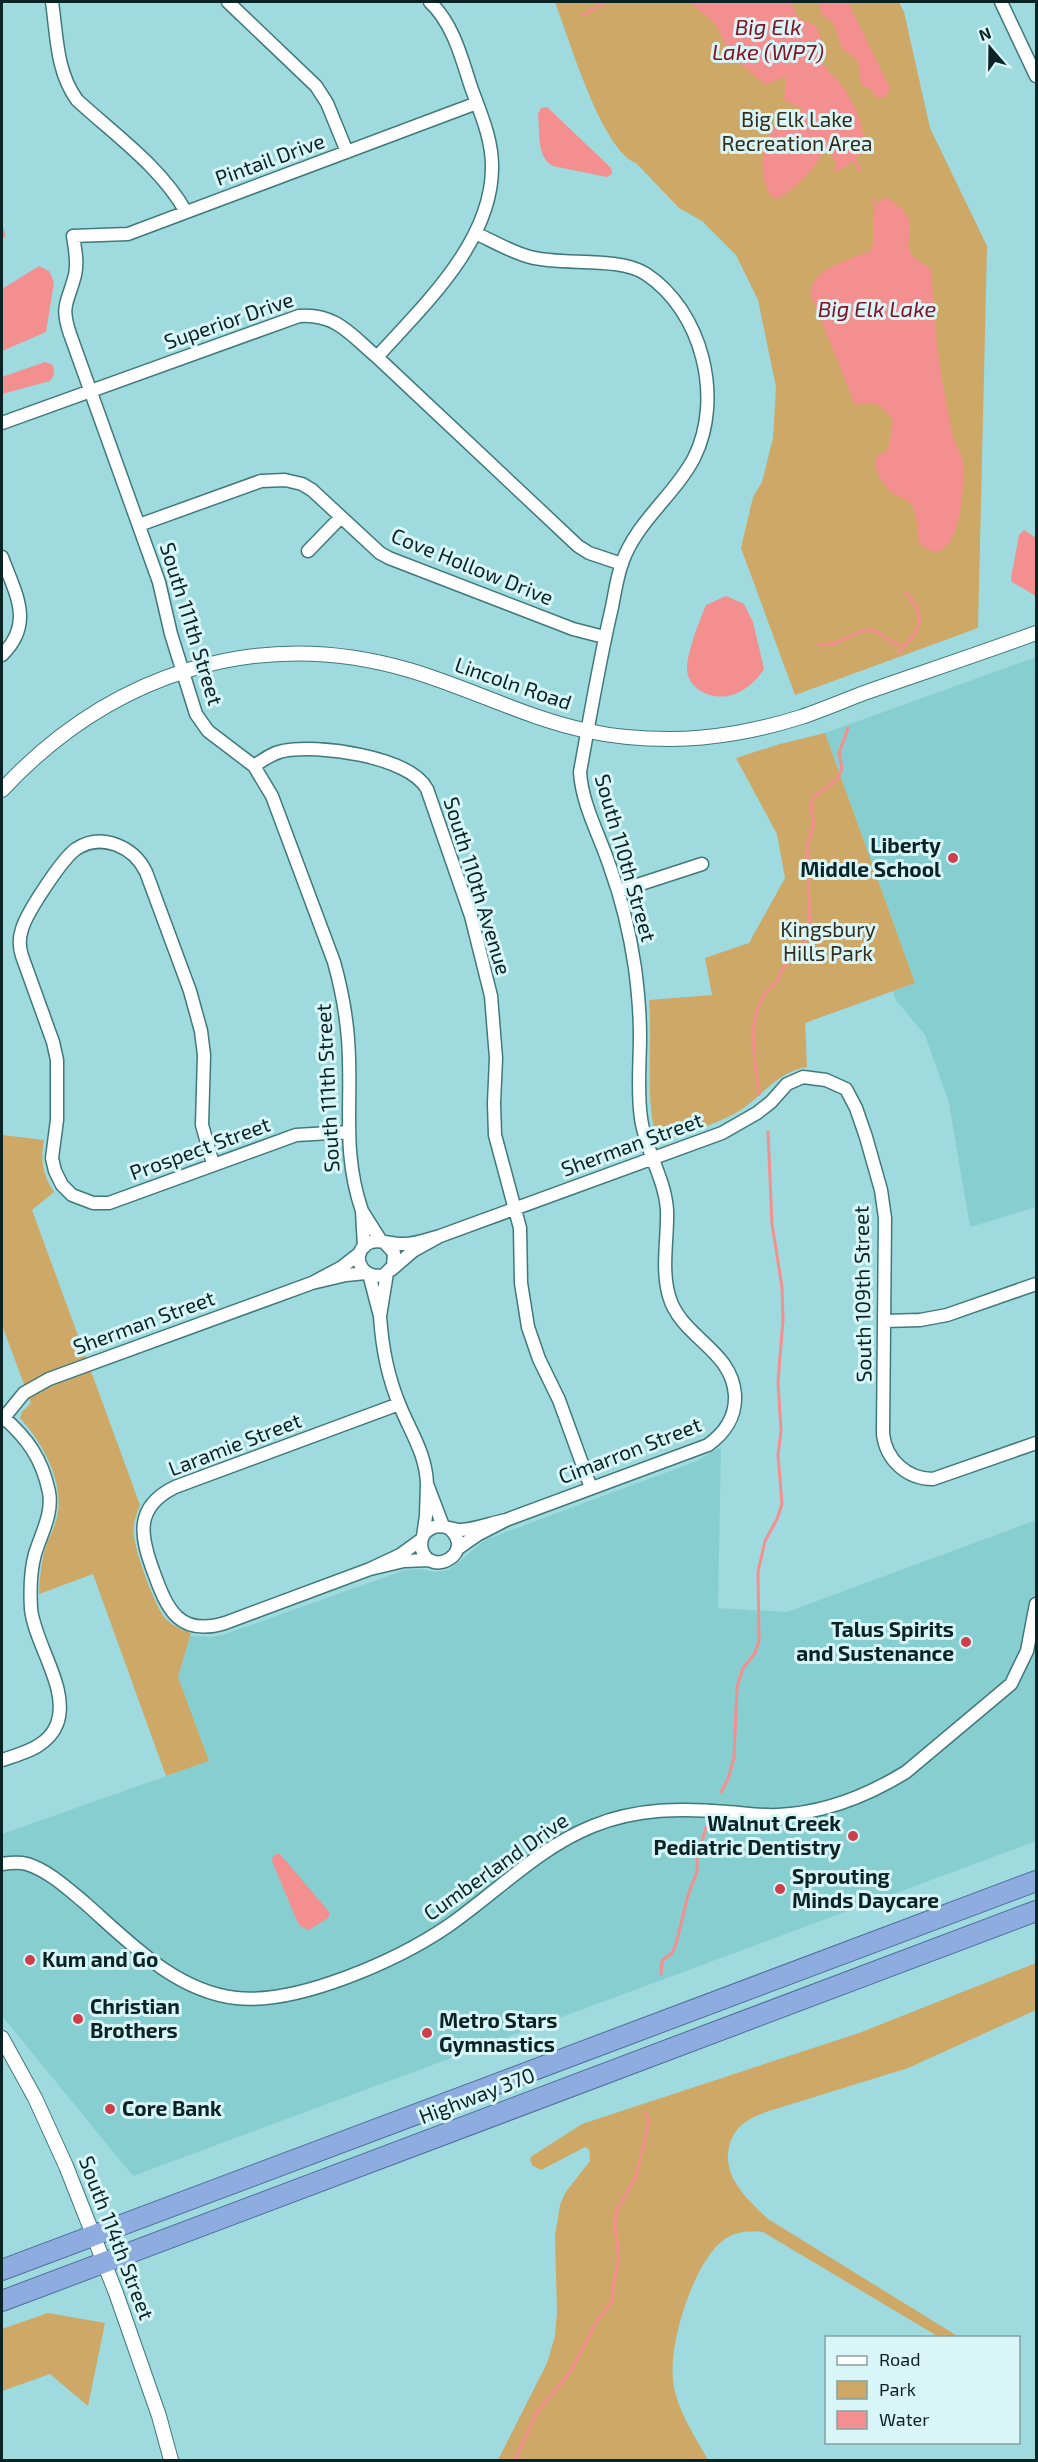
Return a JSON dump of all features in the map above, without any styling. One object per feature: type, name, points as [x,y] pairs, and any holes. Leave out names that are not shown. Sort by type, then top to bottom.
[{"type":"highway","name":"Highway 370","points":[[2,2270],[1036,1881]]},
{"type":"highway","name":"Highway 370","points":[[2,2301],[1036,1911]]},
{"type":"street","points":[[52,2],[62,73],[67,86],[77,100],[162,177],[176,194],[186,212]]},
{"type":"street","points":[[228,2],[316,86],[327,103],[348,152]]},
{"type":"street","points":[[430,2],[446,20],[488,133],[492,165],[489,201],[465,252],[422,308],[377,357],[579,546],[589,553],[622,564],[636,534],[680,480],[694,456],[704,428],[707,398],[705,369],[687,319],[674,301],[644,273],[616,265],[529,257],[475,233]]},
{"type":"street","points":[[1001,2],[1036,76]]},
{"type":"street","name":"Pintail Drive","points":[[74,236],[128,234],[477,103]]},
{"type":"street","name":"South 111th Street","points":[[74,236],[75,273],[64,317],[159,582],[182,672],[194,707],[208,731],[254,766],[272,796],[326,939],[341,986],[348,1040],[350,1166],[362,1211],[362,1250]]},
{"type":"street","name":"Superior Drive","points":[[2,423],[299,315],[315,314],[326,317],[377,357]]},
{"type":"street","name":"Cove Hollow Drive","points":[[139,525],[253,484],[278,479],[291,480],[307,487],[389,558],[573,629],[604,637]]},
{"type":"street","points":[[308,551],[341,517]]},
{"type":"street","points":[[2,557],[20,609],[19,630],[2,655]]},
{"type":"street","name":"South 110th Street","points":[[622,564],[604,637],[586,731],[580,783],[619,891],[636,977],[640,1034],[640,1117],[667,1208],[666,1274],[670,1298],[687,1327],[720,1356],[729,1370],[734,1388]]},
{"type":"street","name":"Lincoln Road","points":[[2,790],[23,766],[84,717],[143,685],[216,663],[275,654],[301,653],[357,658],[409,670],[543,719],[586,731],[629,737],[673,739],[751,730],[802,716],[1036,633]]},
{"type":"street","name":"South 110th Avenue","points":[[254,766],[283,751],[336,751],[400,766],[418,777],[425,785],[466,899],[486,974],[496,1040],[495,1135],[520,1228],[521,1283],[528,1328],[539,1359],[559,1400],[591,1488]]},
{"type":"street","name":"Prospect Street","points":[[213,1164],[202,1131],[204,1055],[198,1020],[146,872],[138,859],[123,847],[105,842],[86,844],[63,862],[24,923],[20,942],[22,956],[55,1049],[57,1120],[52,1158],[57,1176],[69,1192],[88,1202],[109,1203],[296,1135],[348,1132]]},
{"type":"street","points":[[619,891],[702,864]]},
{"type":"street","name":"Sherman Street","points":[[383,1242],[410,1244],[440,1236],[515,1209],[741,1124],[771,1102],[787,1084],[803,1077],[826,1080]]},
{"type":"street","name":"South 109th Street","points":[[826,1080],[846,1089],[856,1108],[880,1190],[885,1218],[885,1443],[895,1462],[915,1476],[929,1479],[945,1476],[1036,1443]]},
{"type":"street","name":"South 111th Street","points":[[362,1211],[383,1242]]},
{"type":"street","name":"Sherman Street","points":[[389,1272],[413,1251],[440,1236]]},
{"type":"street","points":[[380,1316],[389,1272],[395,1257],[392,1249],[383,1242],[372,1242],[362,1250],[360,1264],[368,1274],[380,1316],[386,1361],[399,1404],[423,1454],[427,1484],[423,1552],[430,1560]]},
{"type":"street","name":"Sherman Street","points":[[312,1283],[342,1267],[362,1250]]},
{"type":"street","points":[[368,1274],[379,1276],[389,1272]]},
{"type":"street","name":"Sherman Street","points":[[2,1418],[30,1388],[49,1379],[312,1283],[346,1275],[368,1274]]},
{"type":"street","points":[[884,1321],[920,1320],[947,1315],[1036,1284]]},
{"type":"street","name":"Cimarron Street","points":[[457,1549],[477,1535],[506,1520],[699,1449],[717,1439],[733,1413],[734,1388]]},
{"type":"street","name":"Laramie Street","points":[[370,1569],[225,1623],[207,1627],[190,1624],[170,1610],[144,1544],[143,1523],[152,1504],[165,1492],[399,1404]]},
{"type":"street","points":[[2,1418],[24,1436],[32,1446],[49,1492],[48,1515],[32,1568],[31,1600],[36,1629],[61,1707],[57,1725],[37,1747],[2,1760]]},
{"type":"street","points":[[370,1569],[404,1562],[430,1560],[438,1563],[453,1557],[457,1549],[457,1538],[446,1528],[427,1484]]},
{"type":"street","name":"Cimarron Street","points":[[446,1528],[471,1528],[506,1520]]},
{"type":"street","points":[[370,1569],[400,1555],[435,1527],[446,1528]]},
{"type":"street","name":"Cumberland Drive","points":[[2,1864],[25,1863],[50,1874],[151,1960],[191,1986],[237,1998],[284,1997],[306,1992],[409,1949],[448,1926],[520,1869],[556,1844],[596,1824],[662,1810],[686,1809],[777,1815],[804,1812],[836,1805],[888,1783],[906,1772],[1011,1683],[1027,1651],[1036,1604]]},
{"type":"street","name":"South 114th Street","points":[[2,2038],[51,2132],[104,2262],[159,2416],[171,2460]]},
{"type":"shaded area","name":"Liberty Middle School","points":[[1036,657],[1036,1207],[970,1227],[949,1103],[925,1035],[896,1000],[893,991],[915,983],[825,733]]},
{"type":"shaded area","points":[[721,1447],[718,1608],[787,1612],[1036,1520],[1036,1841],[133,2176],[2,2016],[2,1834],[209,1761],[178,1677],[190,1636],[223,1635],[405,1570],[419,1569],[435,1572],[449,1570],[485,1540],[697,1461]]},
{"type":"green space","name":"Big Elk Lake Recreation Area","points":[[555,2],[899,2],[904,12],[930,128],[987,246],[978,628],[795,695],[741,548],[753,497],[762,482],[773,438],[776,387],[758,300],[736,255],[702,221],[679,208],[636,163],[623,154],[611,138],[577,65]]},
{"type":"green space","name":"Kingsbury Hills Park","points":[[825,733],[915,983],[805,1023],[807,1067],[786,1074],[734,1114],[698,1129],[660,1142],[657,1141],[651,1107],[649,1000],[712,995],[705,958],[749,943],[785,878],[777,834],[736,758]]},
{"type":"green space","points":[[2,1135],[44,1140],[43,1168],[54,1192],[32,1210],[140,1505],[135,1521],[135,1545],[147,1580],[166,1619],[178,1628],[191,1633],[178,1677],[209,1761],[166,1776],[93,1574],[39,1594],[43,1556],[57,1517],[58,1490],[50,1463],[20,1418],[22,1412],[31,1403],[2,1325]]},
{"type":"green space","points":[[1036,1963],[1036,2010],[908,2068],[755,2116],[739,2128],[730,2143],[729,2166],[737,2186],[768,2219],[957,2336],[937,2336],[763,2232],[740,2233],[720,2243],[700,2270],[684,2307],[675,2346],[673,2380],[675,2391],[687,2422],[708,2460],[498,2460],[547,2363],[555,2336],[557,2312],[555,2236],[560,2205],[565,2193],[590,2161],[589,2149],[585,2147],[541,2170],[532,2165],[530,2159],[532,2156],[582,2124],[859,2033]]},
{"type":"green space","points":[[48,2313],[105,2323],[88,2406],[50,2374],[2,2391],[2,2329]]},
{"type":"water","name":"Big Elk Lake (WP7)","points":[[689,2],[791,2],[798,18],[816,26],[821,39],[820,59],[842,85],[857,112],[861,123],[863,144],[854,160],[834,171],[836,161],[831,156],[831,150],[826,148],[811,171],[791,190],[778,199],[771,196],[764,177],[765,146],[775,127],[784,119],[800,112],[801,108],[784,100],[786,76],[766,85],[731,56],[715,23]]},
{"type":"water","name":"Big Elk Lake (WP7)","points":[[819,2],[848,2],[889,86],[885,97],[876,98],[871,89],[861,85],[858,61],[842,48],[833,23],[822,15]]},
{"type":"water","points":[[547,107],[611,168],[612,174],[607,177],[553,166],[548,162],[541,150],[538,114],[541,108]]},
{"type":"water","name":"Big Elk Lake","points":[[885,197],[899,206],[906,214],[910,222],[909,249],[915,258],[932,271],[941,376],[952,433],[963,461],[963,491],[957,525],[951,539],[943,549],[933,551],[920,544],[913,507],[890,491],[877,472],[876,457],[888,450],[893,420],[877,405],[868,403],[855,405],[810,292],[818,277],[834,265],[871,250],[874,236],[873,215],[879,202]]},
{"type":"water","points":[[39,266],[49,271],[54,282],[46,332],[2,351],[2,289]]},
{"type":"water","points":[[45,362],[53,365],[54,375],[50,381],[2,394],[2,377]]},
{"type":"water","points":[[1024,530],[1036,538],[1036,596],[1012,582],[1011,578],[1019,535]]},
{"type":"water","points":[[726,596],[744,604],[753,622],[764,669],[742,691],[725,696],[709,695],[696,688],[688,676],[689,654],[706,605]]},
{"type":"water","points":[[279,1853],[330,1913],[328,1918],[309,1930],[300,1926],[297,1921],[272,1861],[273,1856]]},
{"type":"waterway","points":[[583,15],[606,2]]},
{"type":"waterway","points":[[854,159],[860,170]]},
{"type":"waterway","points":[[872,199],[878,209]]},
{"type":"waterway","points":[[2,228],[4,236]]},
{"type":"waterway","points":[[899,652],[913,636],[919,623],[917,610],[906,592]]},
{"type":"waterway","points":[[819,645],[834,643],[865,630],[874,631],[894,643],[905,645]]},
{"type":"waterway","points":[[759,1094],[753,1043],[755,1018],[764,995],[777,981],[787,961],[810,932],[807,847],[814,823],[811,807],[813,798],[837,779],[842,769],[839,753],[848,728]]},
{"type":"waterway","points":[[721,1792],[728,1779],[734,1758],[737,1687],[743,1668],[755,1653],[759,1641],[758,1572],[765,1541],[782,1504],[778,1455],[781,1431],[778,1382],[783,1320],[782,1287],[772,1224],[768,1132]]},
{"type":"waterway","points":[[661,1974],[662,1961],[672,1953],[676,1944],[688,1895],[697,1872],[697,1860],[706,1827]]},
{"type":"waterway","points":[[515,2460],[536,2413],[570,2372],[598,2319],[613,2300],[613,2285],[619,2259],[615,2225],[616,2212],[636,2176],[649,2121],[645,2113]]},
{"type":"place","name":"Liberty Middle School","points":[[953,858]]},
{"type":"place","name":"Talus Spirits and Sustenance","points":[[966,1642]]},
{"type":"place","name":"Walnut Creek Pediatric Dentistry","points":[[853,1836]]},
{"type":"place","name":"Sprouting Minds Daycare","points":[[780,1889]]},
{"type":"place","name":"Kum and Go","points":[[30,1960]]},
{"type":"place","name":"Christian Brothers","points":[[78,2019]]},
{"type":"place","name":"Metro Stars Gymnastics","points":[[427,2033]]},
{"type":"place","name":"Core Bank","points":[[110,2109]]}]
